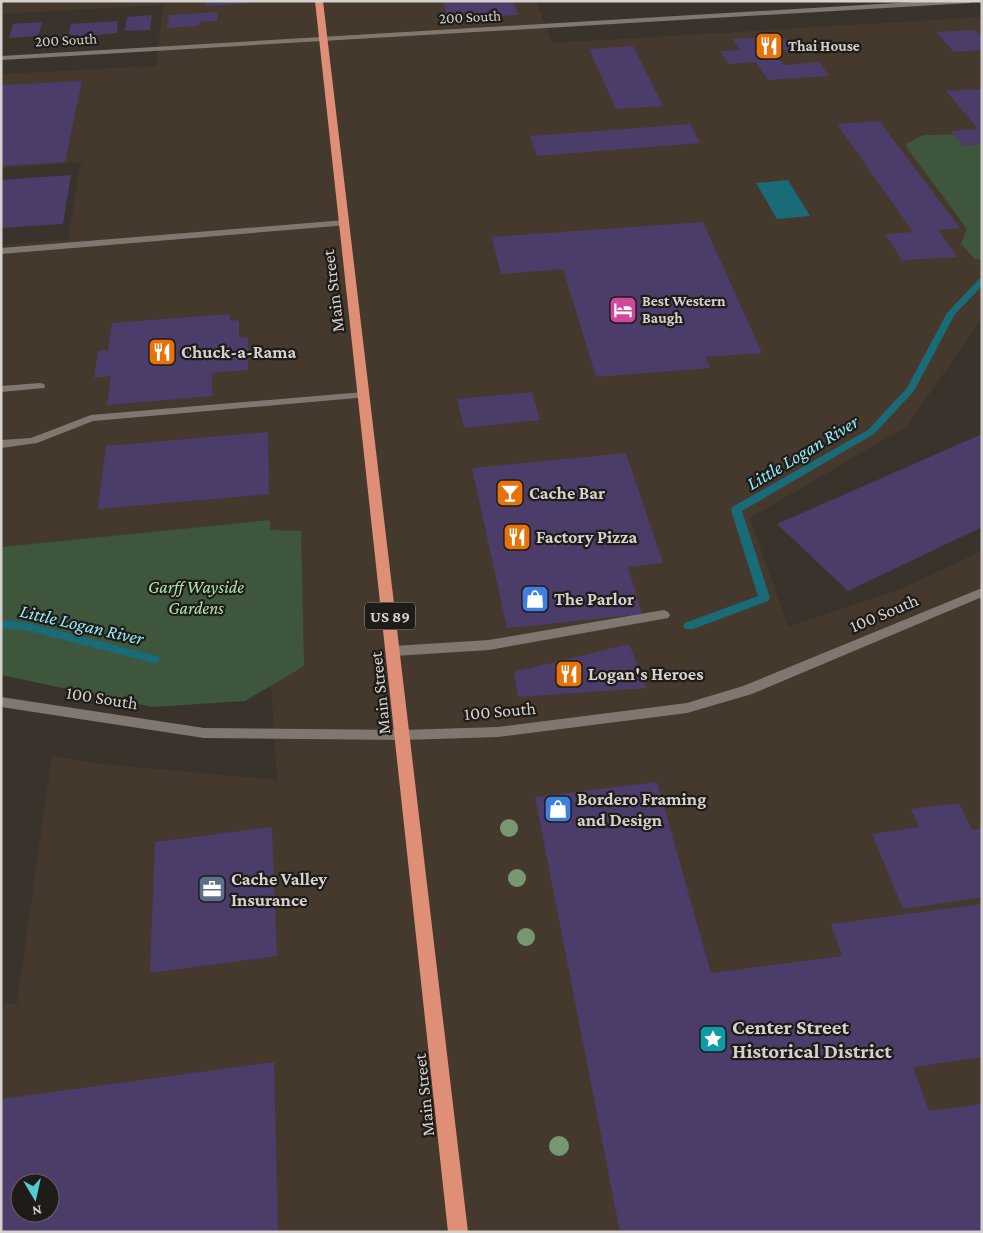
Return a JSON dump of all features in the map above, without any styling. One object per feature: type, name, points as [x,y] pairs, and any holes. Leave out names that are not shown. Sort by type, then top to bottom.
[{"type":"highway","name":"Main Street","points":[[319,1],[394,651],[458,1232]]},
{"type":"street","name":"200 South","points":[[1,58],[970,1]]},
{"type":"street","points":[[1,251],[344,223]]},
{"type":"street","points":[[1,389],[40,386]]},
{"type":"street","points":[[1,444],[33,441],[91,418],[364,395]]},
{"type":"street","name":"100 South","points":[[1,702],[204,733],[403,736],[498,732],[687,708],[746,690],[982,592]]},
{"type":"street","points":[[394,651],[489,644],[664,615]]},
{"type":"shaded area","points":[[1,1],[536,1],[552,43],[982,17],[982,318],[907,426],[750,518],[788,627],[903,588],[982,551],[982,1232],[1,1232],[1,1005],[17,1003],[52,755],[91,763],[277,780],[270,671],[270,520],[1,547],[1,245],[68,240],[81,162],[1,168],[1,74],[156,66],[163,5],[1,14]]},
{"type":"green space","points":[[982,134],[982,260],[975,259],[961,244],[967,229],[905,145],[923,135]]},
{"type":"green space","name":"Garff Wayside Gardens","points":[[270,520],[270,530],[301,531],[304,666],[245,701],[153,707],[1,675],[1,547]]},
{"type":"water","points":[[788,180],[810,216],[777,219],[756,183]]},
{"type":"building","points":[[205,1],[254,1],[254,3],[205,6]]},
{"type":"building","points":[[443,1],[513,1],[518,15],[448,19]]},
{"type":"building","points":[[217,12],[217,21],[199,22],[199,26],[167,28],[169,15]]},
{"type":"building","points":[[152,15],[150,30],[125,31],[127,17]]},
{"type":"building","points":[[118,21],[117,33],[79,37],[79,35],[69,35],[71,24]]},
{"type":"building","points":[[42,22],[38,36],[9,38],[13,24]]},
{"type":"building","points":[[974,30],[982,37],[982,50],[954,52],[936,32]]},
{"type":"building","points":[[782,36],[792,50],[775,51],[784,65],[819,62],[829,76],[768,80],[756,62],[728,64],[720,51],[740,50],[733,39]]},
{"type":"building","points":[[633,46],[663,106],[616,109],[589,49]]},
{"type":"building","points":[[82,81],[65,162],[1,166],[1,85]]},
{"type":"building","points":[[982,89],[982,144],[963,146],[951,131],[978,129],[946,91]]},
{"type":"building","points":[[879,121],[960,228],[938,230],[957,257],[902,260],[885,234],[913,232],[837,124]]},
{"type":"building","points":[[690,124],[700,143],[537,156],[530,136]]},
{"type":"building","points":[[71,175],[63,224],[1,228],[1,180]]},
{"type":"building","points":[[703,222],[762,353],[706,357],[710,368],[596,377],[563,269],[501,274],[492,237]]},
{"type":"building","points":[[230,314],[230,321],[239,320],[239,338],[248,337],[248,370],[212,373],[212,396],[107,405],[111,376],[94,378],[98,351],[108,350],[112,323]]},
{"type":"building","points":[[532,392],[540,420],[464,428],[457,399]]},
{"type":"building","points":[[268,432],[269,494],[98,509],[106,446]]},
{"type":"building","points":[[982,434],[982,527],[848,591],[777,524]]},
{"type":"building","points":[[626,453],[663,563],[628,567],[642,614],[507,628],[472,468]]},
{"type":"building","points":[[629,644],[647,688],[518,697],[514,672]]},
{"type":"building","points":[[657,782],[711,973],[842,956],[831,924],[982,904],[982,1057],[913,1067],[929,1111],[982,1104],[982,1232],[620,1232],[535,797]]},
{"type":"building","points":[[959,803],[972,830],[982,828],[982,897],[903,909],[872,834],[919,827],[911,809]]},
{"type":"building","points":[[272,827],[277,956],[150,973],[155,842]]},
{"type":"building","points":[[274,1062],[278,1232],[1,1232],[1,1099]]},
{"type":"waterway","name":"Little Logan River","points":[[689,626],[764,598],[736,510],[871,432],[911,389],[951,313],[982,281]]},
{"type":"waterway","name":"Little Logan River","points":[[1,624],[25,626],[154,659]]},
{"type":"place","name":"Thai House","points":[[769,46]]},
{"type":"place","name":"Best Western Baugh","points":[[623,310]]},
{"type":"place","name":"Chuck-a-Rama","points":[[162,352]]},
{"type":"place","name":"Cache Bar","points":[[510,493]]},
{"type":"place","name":"Factory Pizza","points":[[517,537]]},
{"type":"place","name":"The Parlor","points":[[535,599]]},
{"type":"place","name":"Logan's Heroes","points":[[569,674]]},
{"type":"place","name":"Bordero Framing and Design","points":[[558,809]]},
{"type":"place","name":"Cache Valley Insurance","points":[[212,889]]},
{"type":"place","name":"Center Street Historical District","points":[[713,1039]]}]
